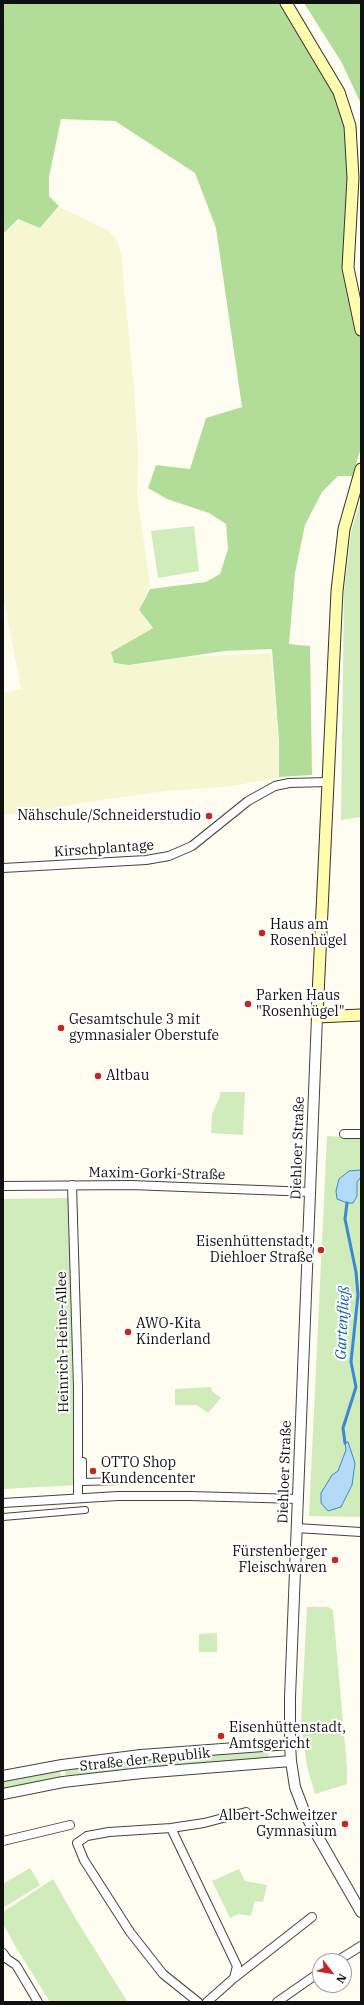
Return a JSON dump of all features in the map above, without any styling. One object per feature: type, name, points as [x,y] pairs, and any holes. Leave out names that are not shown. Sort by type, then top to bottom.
[{"type":"main road","points":[[286,3],[339,92],[350,126],[353,178],[348,268],[361,330]]},
{"type":"main road","points":[[361,469],[344,529],[337,591],[317,1017],[361,1015]]},
{"type":"street","name":"Kirschplantage","points":[[3,868],[146,860],[169,856],[192,846],[248,801],[275,786],[289,783],[328,782]]},
{"type":"street","name":"Diehloer Straße","points":[[317,1017],[296,1528],[290,1744],[291,1761],[296,1787],[306,1816],[361,1912]]},
{"type":"street","points":[[344,1134],[361,1134]]},
{"type":"street","name":"Maxim-Gorki-Straße","points":[[3,1186],[131,1185],[311,1192]]},
{"type":"street","name":"Heinrich-Heine-Allee","points":[[72,1186],[78,1498]]},
{"type":"street","points":[[78,1461],[83,1461],[83,1482],[118,1482]]},
{"type":"street","points":[[3,1503],[78,1498],[190,1496],[298,1498]]},
{"type":"street","points":[[3,1517],[85,1510]]},
{"type":"street","points":[[296,1528],[361,1532]]},
{"type":"street","name":"Straße der Republik","points":[[3,1776],[62,1765],[134,1756],[290,1744]]},
{"type":"street","name":"Straße der Republik","points":[[3,1794],[63,1782],[142,1773],[291,1761]]},
{"type":"street","points":[[198,2002],[162,1974],[137,1942],[84,1860],[77,1843],[87,1836],[109,1832],[171,1828],[204,1823],[246,1812]]},
{"type":"street","points":[[3,1841],[70,1825]]},
{"type":"street","points":[[171,1828],[237,1966],[237,1972],[234,1978]]},
{"type":"street","points":[[207,2002],[234,1978],[312,1917]]},
{"type":"street","points":[[350,1953],[361,1946]]},
{"type":"street","points":[[3,1953],[7,1959],[16,1965],[38,2002]]},
{"type":"street","points":[[277,2002],[312,1978]]},
{"type":"green space","points":[[3,3],[288,3],[347,103],[352,275],[361,326],[361,448],[352,476],[338,476],[322,492],[305,525],[295,573],[289,644],[310,646],[312,775],[279,777],[279,741],[272,649],[225,651],[129,665],[114,663],[111,652],[153,628],[139,610],[150,589],[206,582],[220,574],[228,549],[226,524],[209,513],[167,499],[148,488],[156,465],[190,469],[206,418],[242,407],[216,228],[195,173],[115,121],[61,119],[49,177],[49,196],[59,206],[40,228],[18,219],[3,234]]},
{"type":"green space","points":[[304,3],[361,3],[361,104],[342,63]]},
{"type":"green space","points":[[59,207],[107,230],[117,240],[121,254],[134,387],[138,453],[137,493],[150,586],[138,611],[152,628],[111,651],[114,664],[136,665],[186,657],[271,653],[278,741],[278,778],[224,787],[166,791],[80,803],[30,813],[3,815],[3,693],[21,689],[3,595],[3,236],[19,220],[41,228]]},
{"type":"green space","points":[[361,499],[361,817],[341,820],[344,592],[351,532]]},
{"type":"green space","points":[[194,526],[199,571],[158,578],[151,531]]},
{"type":"green space","points":[[220,1092],[245,1092],[243,1135],[211,1133],[212,1114],[220,1097]]},
{"type":"green space","points":[[327,1136],[361,1138],[361,1517],[309,1516]]},
{"type":"green space","points":[[69,1198],[75,1485],[3,1489],[3,1199]]},
{"type":"green space","points":[[211,1387],[212,1391],[221,1398],[208,1413],[197,1405],[175,1405],[175,1389]]},
{"type":"green space","points":[[307,1607],[328,1607],[333,1610],[347,1767],[347,1784],[315,1794],[307,1766],[301,1722]]},
{"type":"green space","points":[[217,1633],[217,1652],[199,1652],[199,1634]]},
{"type":"green space","points":[[268,1750],[269,1758],[145,1768],[144,1760]]},
{"type":"green space","points":[[139,1760],[140,1769],[66,1777],[65,1770]]},
{"type":"green space","points":[[60,1770],[61,1778],[3,1789],[3,1781]]},
{"type":"green space","points":[[30,1868],[40,1885],[3,1908],[3,1884]]},
{"type":"green space","points":[[239,1869],[245,1881],[267,1885],[263,1902],[255,1901],[251,1916],[239,1914],[230,1918],[212,1881]]},
{"type":"green space","points":[[53,1879],[77,1921],[127,2001],[50,2002],[17,1949],[3,1924],[3,1912]]},
{"type":"water","points":[[361,1170],[361,1177],[357,1182],[357,1196],[353,1203],[347,1203],[337,1199],[336,1191],[339,1179],[349,1171]]},
{"type":"water","points":[[348,1442],[355,1463],[352,1485],[341,1507],[328,1511],[321,1503],[321,1493],[332,1475],[338,1471],[346,1450],[345,1443]]},
{"type":"waterway","name":"Gartenfließ","points":[[345,1443],[343,1428],[356,1387],[351,1362],[358,1295],[356,1272],[345,1219],[347,1203]]},
{"type":"place","name":"Nähschule/Schneiderstudio","points":[[209,816]]},
{"type":"place","name":"Haus am Rosenhügel","points":[[262,933]]},
{"type":"place","name":"Parken Haus \"Rosenhügel\"","points":[[248,1004]]},
{"type":"place","name":"Gesamtschule 3 mit gymnasialer Oberstufe","points":[[61,1028]]},
{"type":"place","name":"Altbau","points":[[98,1076]]},
{"type":"place","name":"Eisenhüttenstadt, Diehloer Straße","points":[[321,1250]]},
{"type":"place","name":"AWO-Kita Kinderland","points":[[128,1332]]},
{"type":"place","name":"OTTO Shop Kundencenter","points":[[93,1471]]},
{"type":"place","name":"Fürstenberger Fleischwaren","points":[[335,1560]]},
{"type":"place","name":"Eisenhüttenstadt, Amtsgericht","points":[[221,1736]]},
{"type":"place","name":"Albert-Schweitzer Gymnasium","points":[[345,1824]]}]
